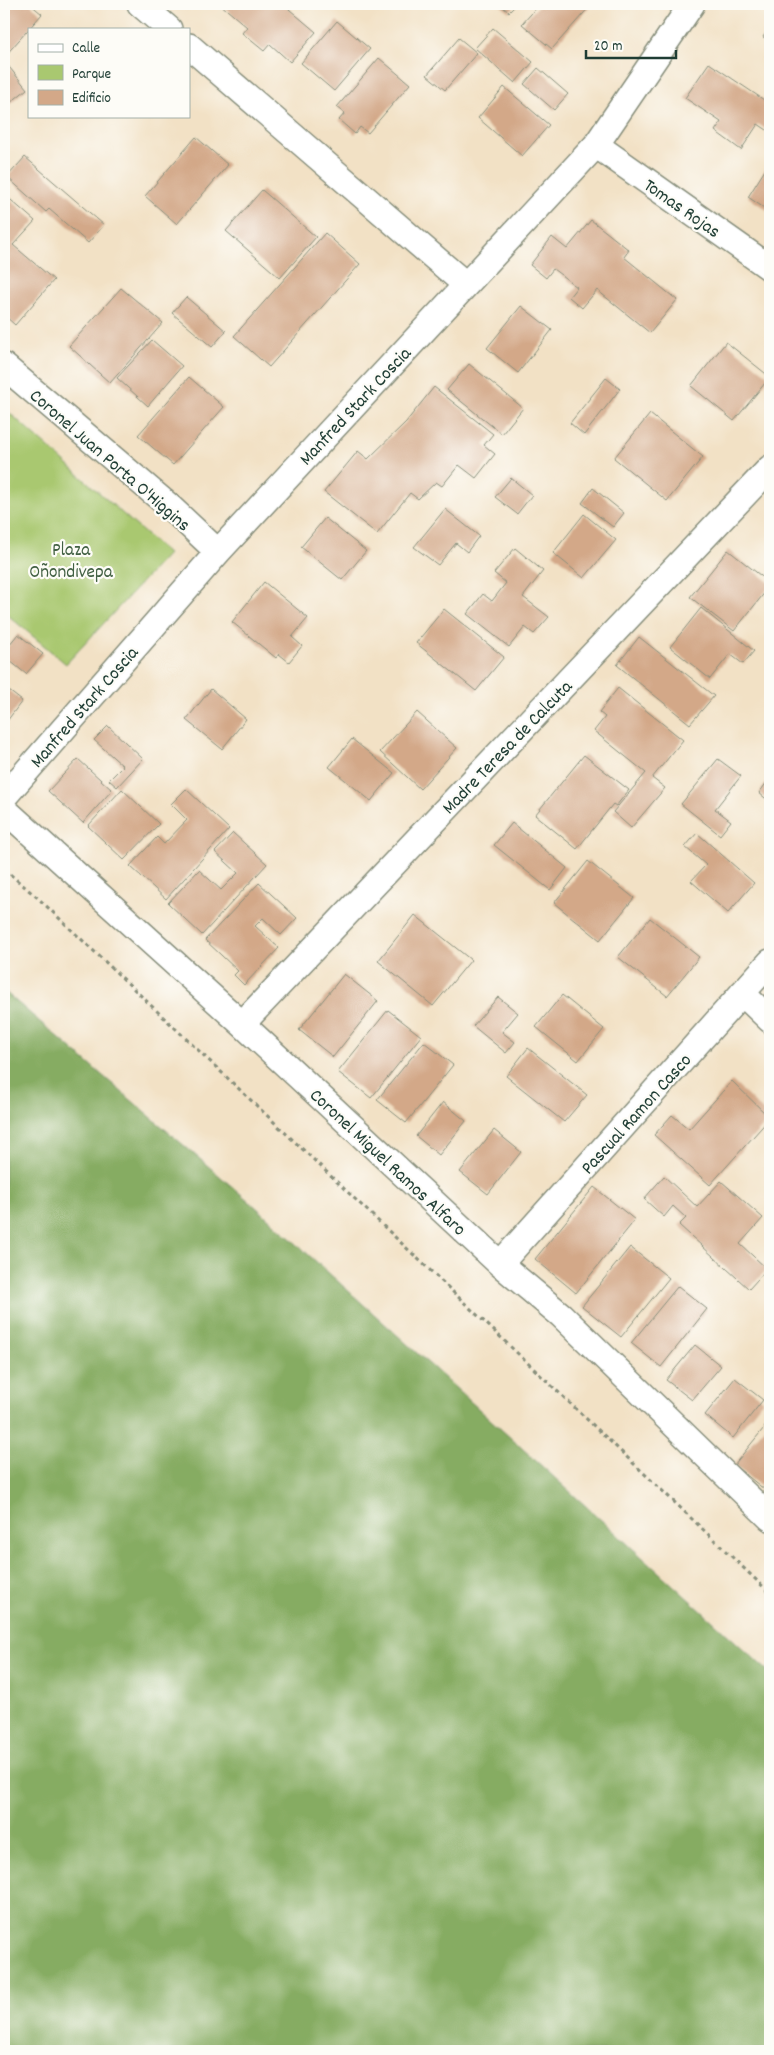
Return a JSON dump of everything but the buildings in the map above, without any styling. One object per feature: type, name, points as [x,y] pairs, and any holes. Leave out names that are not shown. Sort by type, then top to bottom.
[{"type":"street","points":[[140,4],[168,28]]},
{"type":"street","name":"Manfred Stark Coscia","points":[[4,797],[218,552],[596,145],[692,4]]},
{"type":"street","points":[[190,47],[465,284]]},
{"type":"street","name":"Tomas Rojas","points":[[596,145],[770,268]]},
{"type":"street","name":"Coronel Juan Porta O'Higgins","points":[[4,366],[169,506],[218,552]]},
{"type":"street","name":"Madre Teresa de Calcuta","points":[[242,1024],[770,468]]},
{"type":"street","name":"Coronel Miguel Ramos Alfaro","points":[[4,808],[242,1024],[500,1264],[561,1315],[770,1518]]},
{"type":"street","name":"Pascual Ramon Casco","points":[[500,1264],[770,962]]},
{"type":"street","points":[[742,993],[770,1020]]},
{"type":"path","points":[[4,869],[39,899],[770,1593]]},
{"type":"green space","name":"Plaza Oñondivepa","points":[[4,408],[168,554],[66,664],[4,612]]},
{"type":"green space","points":[[4,991],[257,1208],[770,1673],[770,2051],[4,2051]]}]
